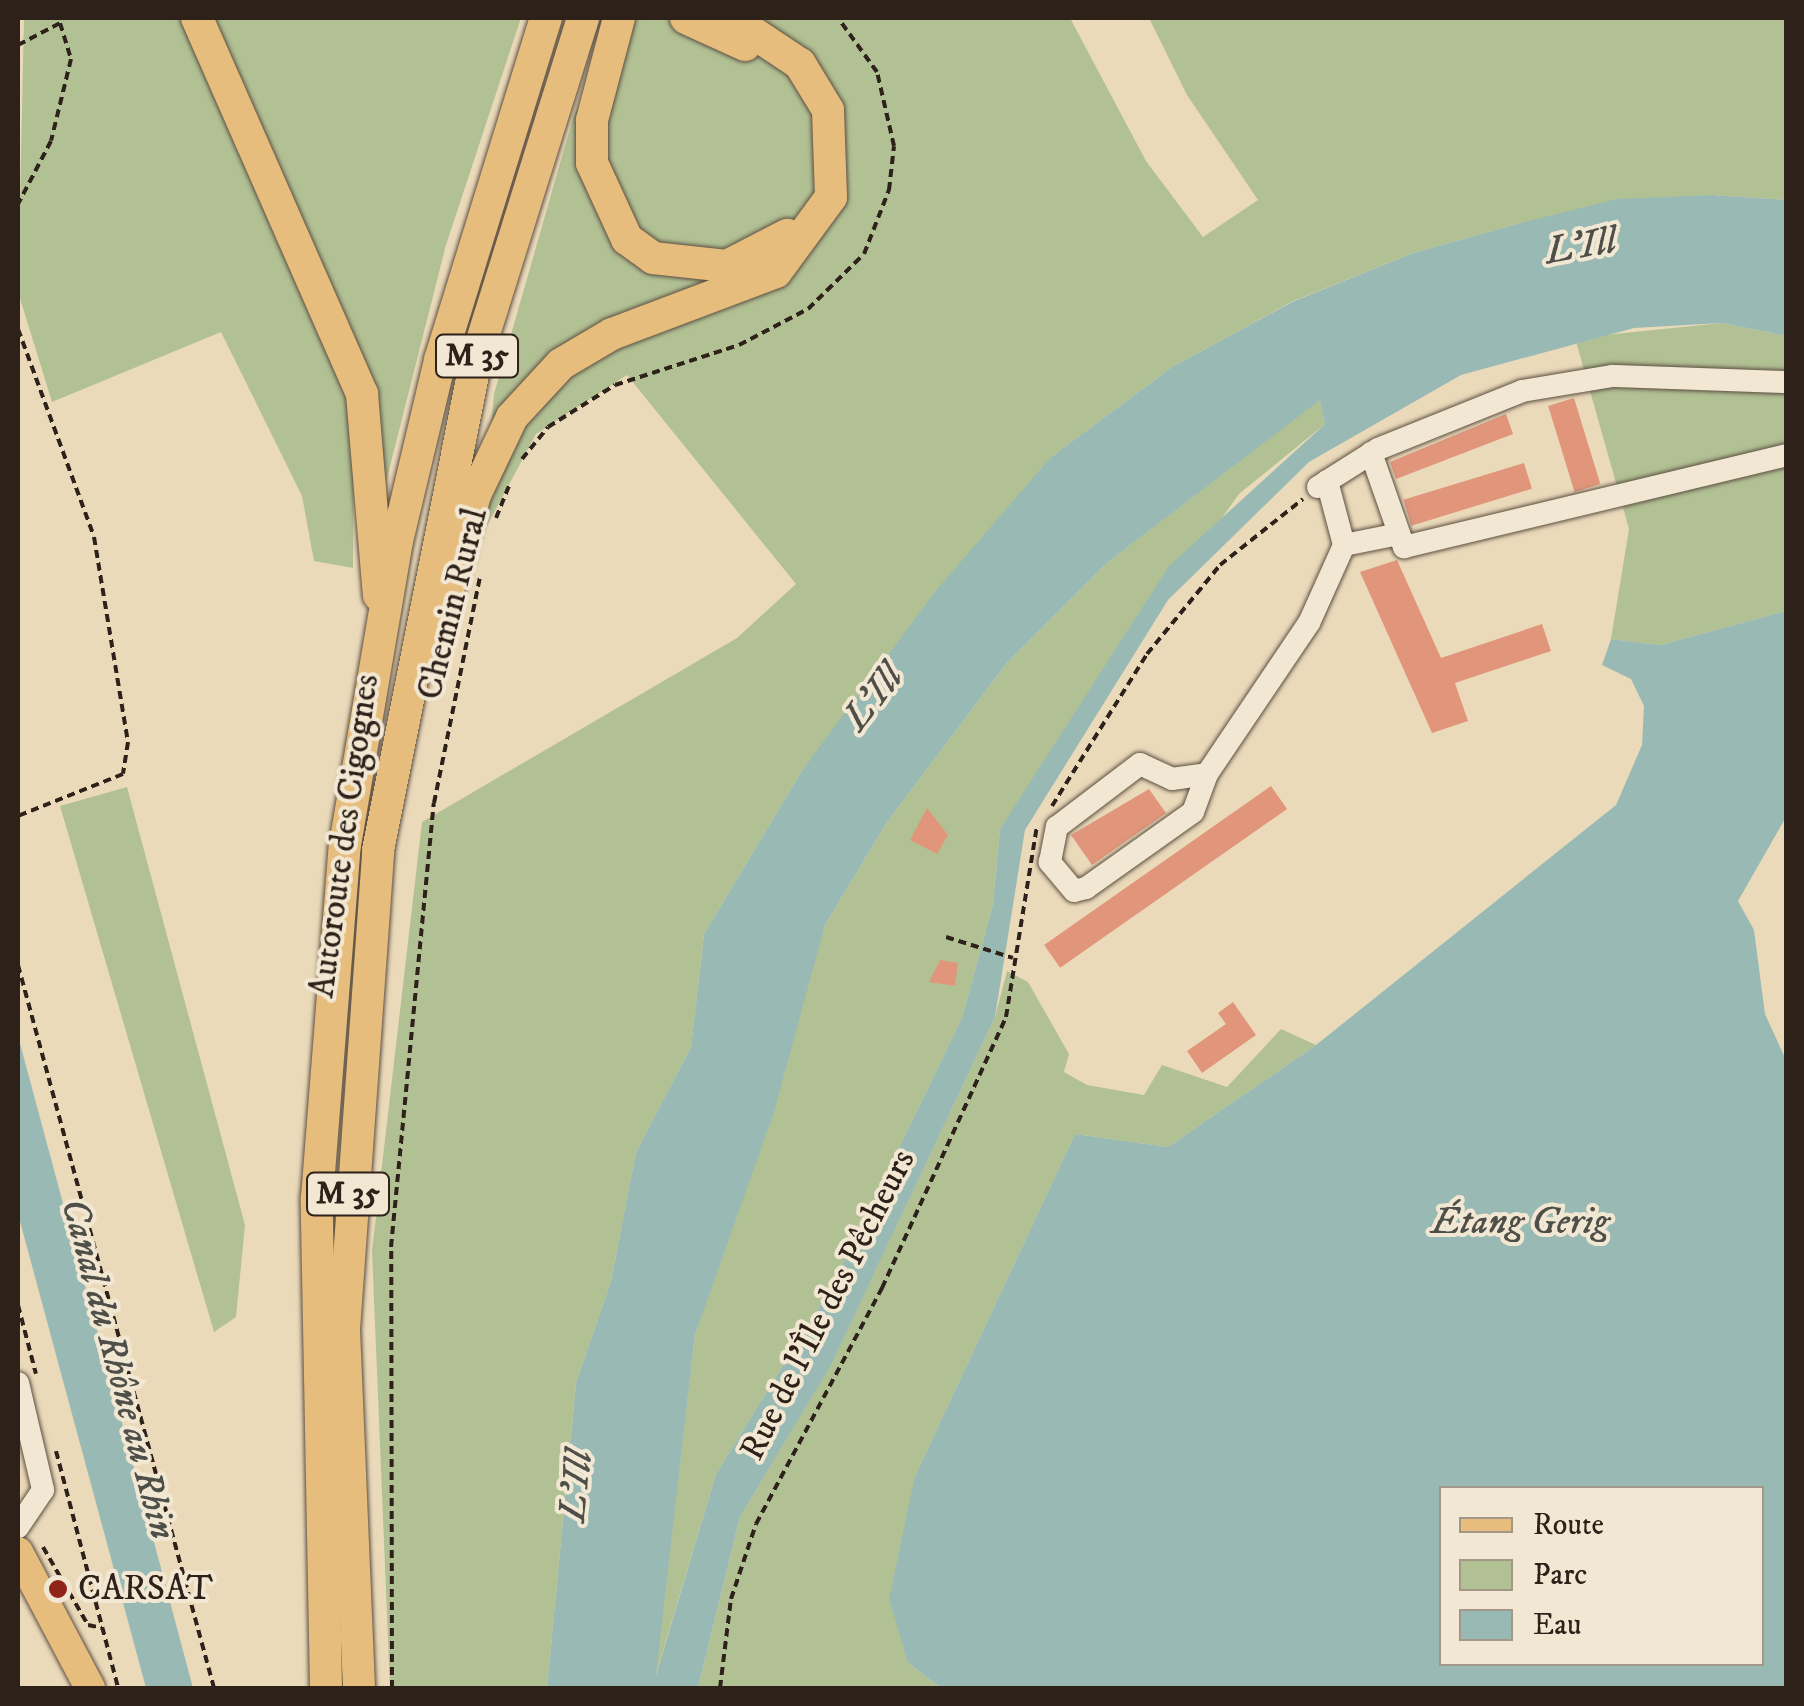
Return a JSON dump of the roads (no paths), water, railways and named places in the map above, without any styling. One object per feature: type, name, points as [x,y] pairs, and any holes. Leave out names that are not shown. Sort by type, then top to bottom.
[{"type":"highway","points":[[197,18],[362,394],[374,450],[370,572],[385,610]]},
{"type":"highway","name":"Autoroute des Cigognes","points":[[326,1688],[314,1364],[326,1027],[385,610],[440,360],[546,18]]},
{"type":"highway","name":"Autoroute des Cigognes","points":[[358,1688],[348,1199],[378,850],[402,702],[475,363],[583,18]]},
{"type":"highway","points":[[619,18],[592,120],[605,208],[653,258],[727,266],[761,257],[794,230],[810,199],[810,128],[774,64],[686,18]]},
{"type":"highway","points":[[402,702],[427,666],[475,494],[512,417],[561,364],[612,334],[776,272],[831,196],[828,110],[800,64],[731,18]]},
{"type":"main road","points":[[22,1538],[79,1680]]},
{"type":"street","points":[[1207,774],[1172,779],[1140,764],[1057,827],[1050,862],[1074,891],[1086,888],[1192,812],[1207,774],[1309,623],[1344,545],[1319,486],[1371,453],[1522,391],[1613,376],[1786,382]]},
{"type":"street","points":[[1371,453],[1404,547],[1786,455]]},
{"type":"street","points":[[1344,545],[1399,534]]},
{"type":"street","points":[[22,1538],[42,1500],[27,1380]]},
{"type":"street","points":[[18,1503],[41,1474]]},
{"type":"water","name":"L'Ill","points":[[1713,195],[1786,200],[1786,336],[1722,323],[1634,328],[1461,375],[1309,462],[1168,600],[1025,830],[995,1017],[831,1365],[740,1517],[698,1688],[547,1688],[576,1383],[611,1281],[636,1152],[691,1047],[704,934],[803,769],[938,588],[1051,457],[1172,367],[1292,302],[1413,253],[1617,199]],"holes":[[[1320,400],[1325,424],[1169,566],[1000,829],[993,904],[962,1018],[831,1288],[716,1474],[656,1675],[695,1335],[774,1112],[825,925],[887,822],[1006,664],[1108,562]]]},
{"type":"water","name":"Étang Gerig","points":[[1786,611],[1786,817],[1738,901],[1754,930],[1765,1014],[1786,1060],[1786,1688],[941,1688],[908,1663],[889,1599],[915,1476],[1075,1134],[1168,1147],[1316,1045],[1616,805],[1642,745],[1644,706],[1631,679],[1602,665],[1611,639],[1660,645]]},
{"type":"water","points":[[18,1036],[193,1688],[146,1688],[18,1214]]},
{"type":"place","name":"CARSAT","points":[[58,1589]]},
{"type":"water label","name":"Canal du Rhône au Rhin","points":[[117,1369]]}]
